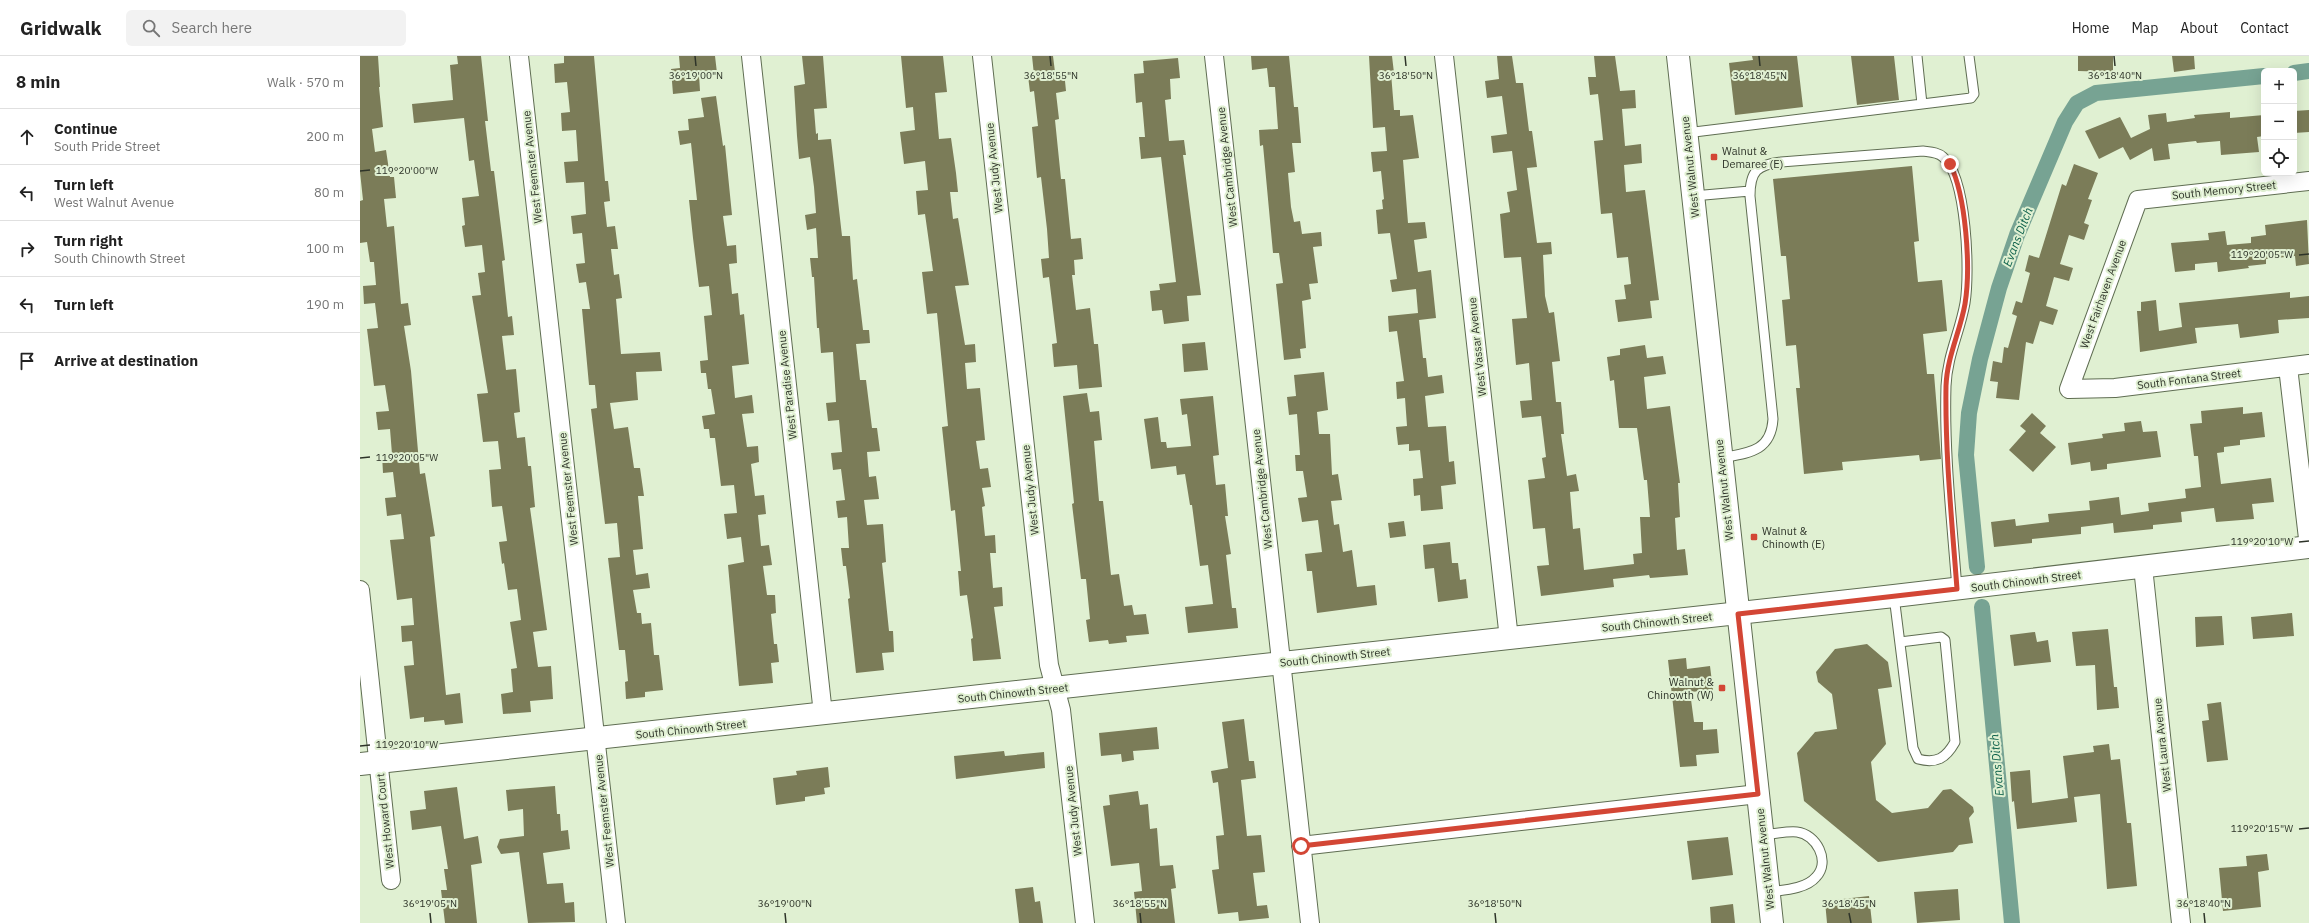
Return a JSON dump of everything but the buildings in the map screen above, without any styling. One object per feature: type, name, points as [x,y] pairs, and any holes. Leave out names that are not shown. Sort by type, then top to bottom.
[{"type":"street","name":"West Feemster Avenue","points":[[519,56],[616,923]]},
{"type":"street","name":"West Paradise Avenue","points":[[750,56],[823,714]]},
{"type":"street","name":"West Judy Avenue","points":[[982,56],[1049,665],[1061,710],[1085,923]]},
{"type":"street","name":"West Cambridge Avenue","points":[[1214,56],[1310,923]]},
{"type":"street","name":"West Vassar Avenue","points":[[1444,56],[1509,639]]},
{"type":"street","name":"West Walnut Avenue","points":[[1678,56],[1772,923]]},
{"type":"street","name":"South Memory Street","points":[[2138,200],[2309,181]]},
{"type":"street","name":"West Fairhaven Avenue","points":[[2068,389],[2138,200]]},
{"type":"street","name":"South Fontana Street","points":[[2068,389],[2115,388],[2309,364]]},
{"type":"street","points":[[2288,367],[2309,547]]},
{"type":"street","name":"South Chinowth Street","points":[[369,763],[1738,614],[2309,547]]},
{"type":"street","name":"West Laura Avenue","points":[[2143,567],[2181,923]]},
{"type":"street","name":"West Howard Court","points":[[360,590],[369,763],[391,880]]},
{"type":"street","points":[[1301,846],[1758,794]]},
{"type":"lane","points":[[1917,56],[1922,104]]},
{"type":"lane","points":[[1686,133],[1971,98],[1974,94],[1969,56]]},
{"type":"lane","points":[[1721,458],[1744,454],[1759,448],[1769,440],[1772,431],[1773,419],[1750,191],[1752,177],[1757,169],[1766,164],[1923,151],[1937,152],[1950,164],[1955,174],[1961,200],[1968,276],[1965,305],[1949,355],[1946,387],[1948,478],[1957,589]]},
{"type":"lane","points":[[1693,196],[1750,191]]},
{"type":"lane","points":[[1894,596],[1912,748],[1918,759],[1939,760],[1948,755],[1955,742],[1945,640],[1941,637],[1900,642]]},
{"type":"lane","points":[[1763,835],[1798,832],[1813,838],[1821,853],[1821,868],[1817,877],[1796,888],[1769,892]]},
{"type":"waterway","name":"Evans Ditch","points":[[2297,73],[2309,71]]},
{"type":"waterway","name":"Evans Ditch","points":[[1977,567],[1966,455],[1969,413],[1980,359],[1999,288],[2017,235],[2065,122],[2077,103],[2096,93],[2261,76]]},
{"type":"waterway","name":"Evans Ditch","points":[[1982,607],[2012,923]]},
{"type":"place","name":"Walnut & Demaree (E)","points":[[1714,157]]},
{"type":"place","name":"Walnut & Chinowth (E)","points":[[1754,537]]},
{"type":"place","name":"Walnut & Chinowth (W)","points":[[1722,688]]},
{"type":"route","points":[[1301,846],[1758,794],[1738,614],[1957,589],[1948,478],[1946,387],[1949,355],[1958,332],[1965,305],[1968,276],[1961,200],[1955,174],[1950,164]]}]
